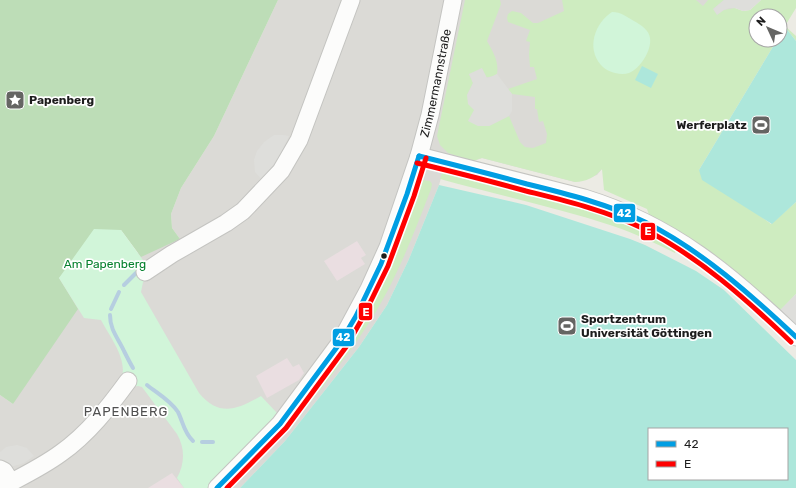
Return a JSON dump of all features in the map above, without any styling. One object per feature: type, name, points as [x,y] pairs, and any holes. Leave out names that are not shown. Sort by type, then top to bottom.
[{"type":"street","points":[[145,272],[172,254],[226,223],[243,210],[282,171],[299,140],[351,0]]},
{"type":"street","name":"Zimmermannstraße","points":[[217,488],[280,424],[340,343],[356,316],[382,260],[407,194],[419,156],[430,115],[453,0]]},
{"type":"street","points":[[419,156],[584,198],[609,206],[640,219],[673,237],[708,260],[762,304],[796,337]]},
{"type":"street","points":[[0,469],[4,471],[6,485],[63,452],[97,420],[115,400],[128,381]]},
{"type":"shaded area","name":"Papenberg","points":[[278,0],[761,0],[735,8],[597,175],[575,182],[482,158],[473,161],[448,154],[439,185],[409,259],[387,305],[359,347],[285,441],[240,488],[0,488],[0,395],[13,404],[59,278],[180,239],[172,228],[171,214],[181,188],[214,136]]},
{"type":"shaded area","points":[[724,0],[761,0],[752,8],[748,8],[748,10],[743,11],[735,8],[729,8],[717,15],[713,9]]},
{"type":"shaded area","name":"Werferplatz","points":[[788,31],[796,41],[796,202],[772,224],[702,180],[699,170],[772,48],[788,48]]},
{"type":"shaded area","points":[[642,66],[658,74],[651,88],[635,80]]},
{"type":"shaded area","points":[[482,68],[487,78],[497,74],[512,94],[512,111],[509,116],[489,126],[478,126],[468,121],[474,110],[468,104],[467,95],[473,83],[469,74]]},
{"type":"shaded area","points":[[274,135],[289,136],[278,160],[261,179],[255,172],[254,160],[257,151],[264,142]]},
{"type":"shaded area","name":"Sportzentrum Universität Göttingen","points":[[439,185],[526,205],[645,245],[696,271],[724,290],[796,360],[796,488],[240,488],[285,441],[359,347],[387,305],[409,259]]},
{"type":"shaded area","points":[[357,241],[366,255],[361,258],[365,264],[337,281],[324,261]]},
{"type":"shaded area","points":[[796,294],[796,325],[780,310]]},
{"type":"shaded area","points":[[287,358],[293,367],[299,364],[304,373],[299,380],[267,398],[256,376]]},
{"type":"shaded area","points":[[17,445],[27,448],[34,456],[24,463],[7,468],[0,466],[0,452],[6,447]]},
{"type":"shaded area","points":[[172,473],[184,488],[148,488]]},
{"type":"green space","points":[[0,0],[278,0],[214,136],[181,188],[171,214],[172,228],[180,239],[141,257],[121,230],[59,278],[78,309],[13,404],[0,395]]},
{"type":"green space","points":[[465,0],[500,0],[501,4],[487,41],[496,61],[497,74],[487,77],[469,74],[473,83],[467,95],[489,126],[509,116],[520,142],[525,147],[533,148],[546,143],[547,134],[543,121],[539,122],[537,109],[535,109],[535,97],[512,94],[508,89],[537,79],[534,67],[530,67],[530,42],[526,41],[530,30],[508,22],[508,14],[512,11],[521,13],[533,23],[538,23],[564,11],[562,0],[696,0],[703,6],[708,0],[724,0],[713,9],[724,10],[735,8],[743,11],[748,10],[748,48],[772,48],[699,170],[771,224],[796,202],[796,294],[780,311],[731,269],[649,215],[647,209],[604,190],[602,169],[590,178],[575,182],[482,158],[473,161],[448,153],[440,145],[437,136]]},
{"type":"green space","points":[[761,0],[796,0],[796,8],[788,21],[788,8],[752,8]]},
{"type":"green space","points":[[612,12],[626,16],[637,23],[644,28],[650,38],[649,48],[641,63],[633,71],[625,74],[618,74],[607,70],[596,58],[594,51],[594,36],[597,29]]},
{"type":"green space","points":[[788,29],[796,36],[796,41],[788,31]]},
{"type":"green space","points":[[443,170],[585,208],[635,227],[677,249],[675,253],[629,232],[592,219],[440,179]]},
{"type":"green space","points":[[422,180],[430,181],[432,184],[431,189],[406,253],[388,290],[359,338],[303,411],[331,371],[369,307],[400,240]]},
{"type":"green space","name":"Am Papenberg","points":[[94,229],[121,230],[148,267],[152,276],[143,282],[141,292],[199,393],[206,401],[214,406],[228,409],[244,405],[261,396],[277,413],[251,445],[208,488],[184,488],[177,478],[183,461],[183,450],[180,439],[142,387],[132,387],[122,377],[123,370],[120,355],[101,320],[84,318],[59,278]]},
{"type":"waterway","points":[[124,285],[136,273]]},
{"type":"waterway","points":[[111,309],[119,292]]},
{"type":"waterway","points":[[110,315],[113,330],[133,368]]},
{"type":"waterway","points":[[147,385],[175,408],[186,431],[193,441]]},
{"type":"waterway","points":[[202,442],[213,442]]},
{"type":"transit line","name":"42","points":[[419,156],[572,196],[602,205],[645,222],[686,246],[725,274],[796,337]]},
{"type":"transit line","name":"42","points":[[217,488],[280,424],[340,343],[356,316],[381,264],[407,194],[419,156]]},
{"type":"transit line","name":"E","points":[[227,488],[286,428],[346,347],[362,319],[388,266],[414,196],[426,158]]},
{"type":"transit line","name":"E","points":[[417,163],[585,206],[642,228],[663,239],[721,279],[791,342]]},
{"type":"place","name":"Papenberg","points":[[15,100]]},
{"type":"place","name":"Werferplatz","points":[[761,125]]},
{"type":"place","name":"Sportzentrum Universität Göttingen","points":[[567,326]]},
{"type":"district","name":"PAPENBERG","points":[[126,411]]}]
